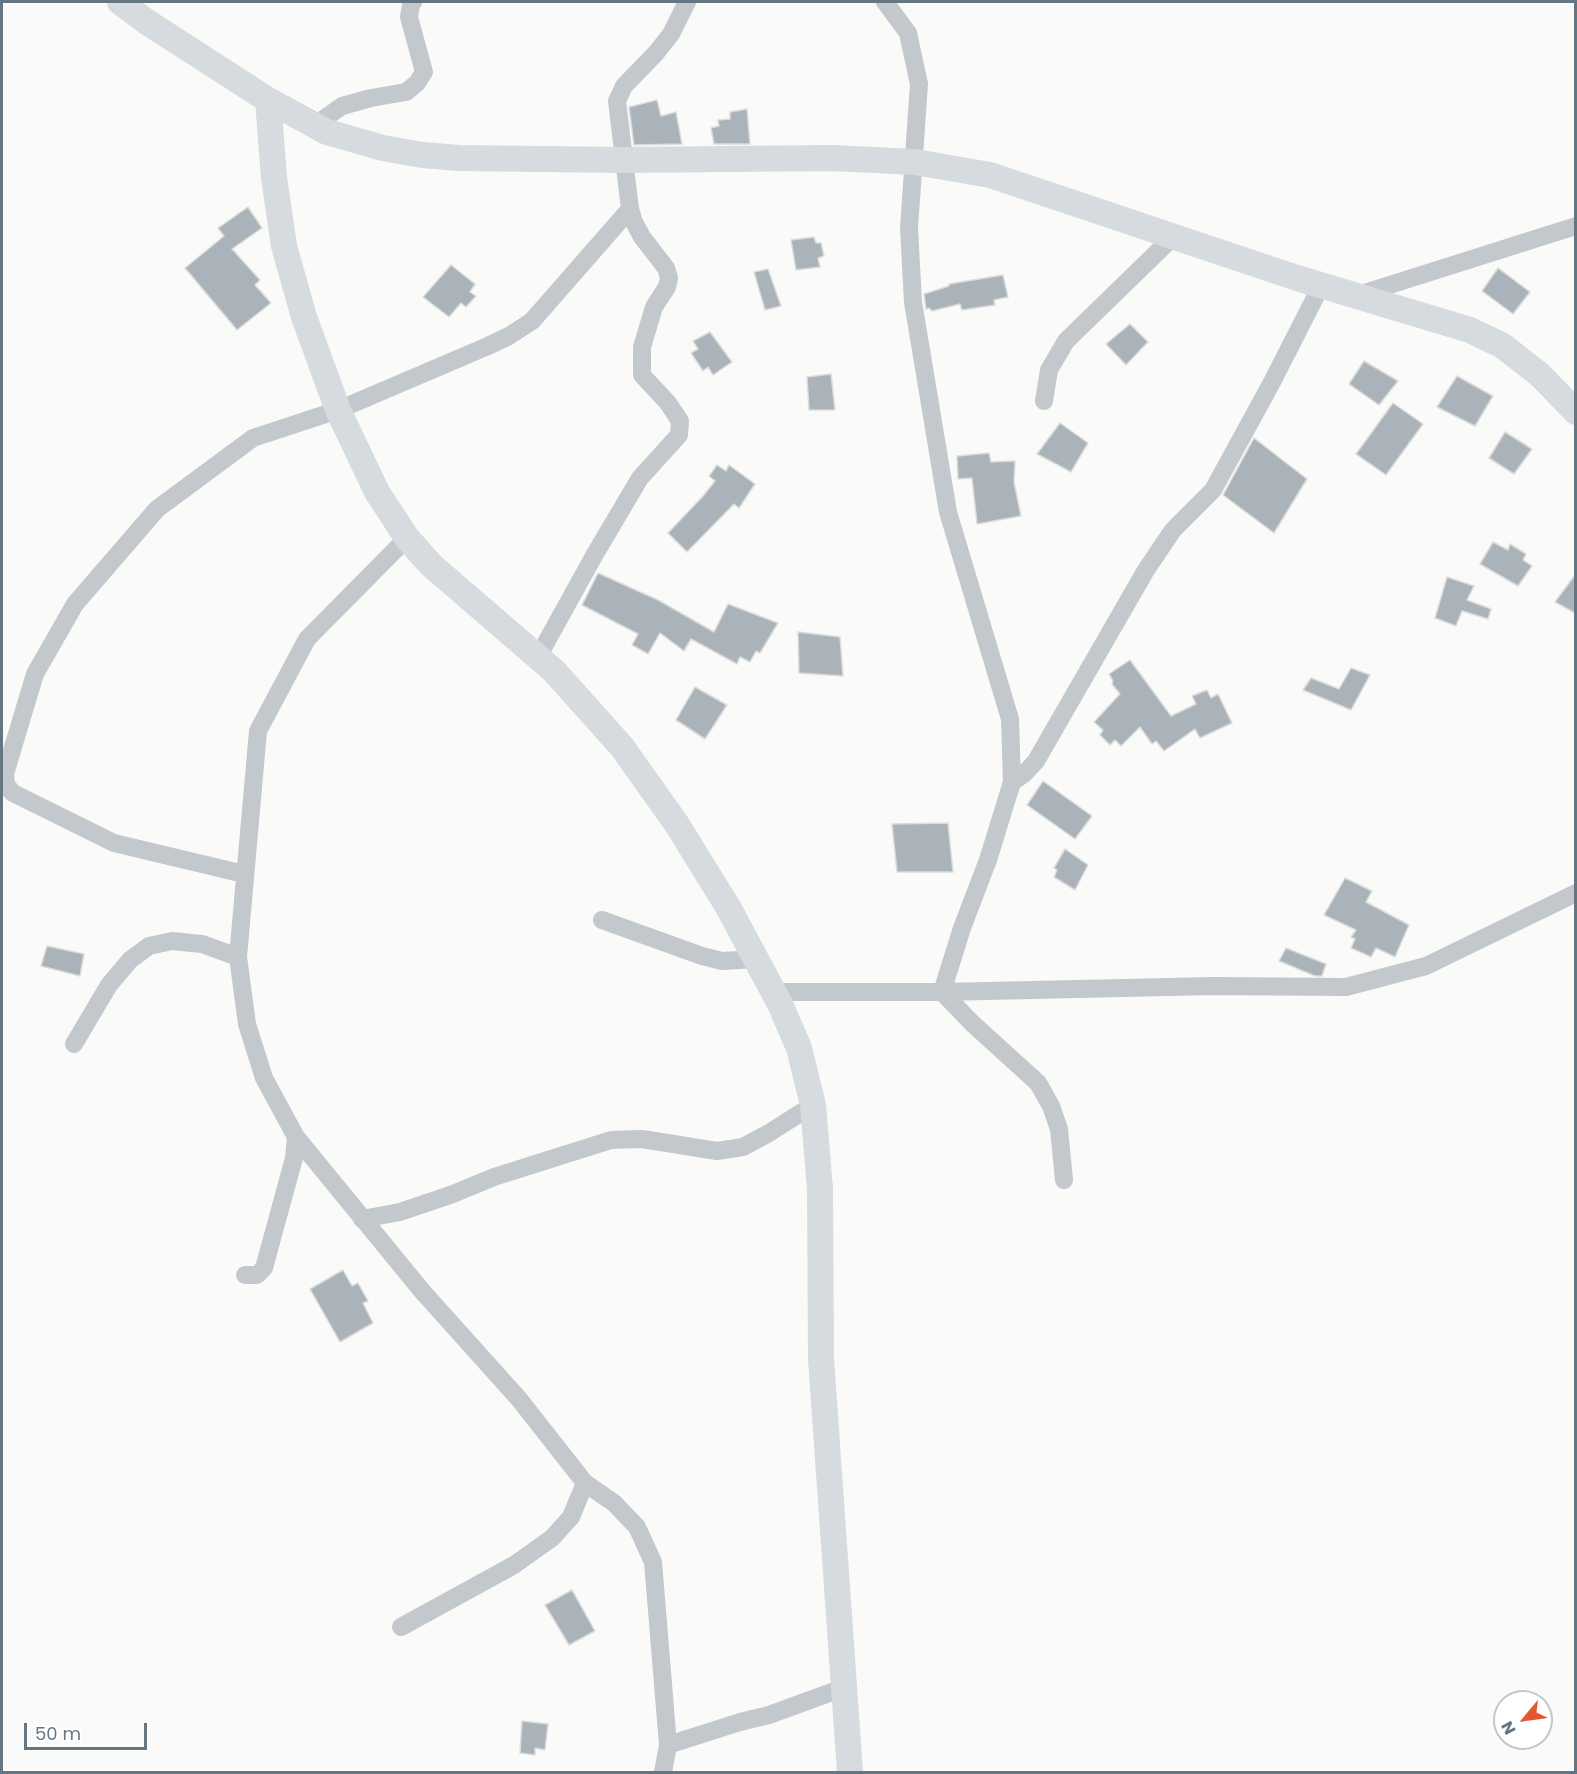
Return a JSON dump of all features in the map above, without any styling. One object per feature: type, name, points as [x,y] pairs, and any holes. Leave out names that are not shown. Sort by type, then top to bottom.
[{"type":"street","points":[[120,2],[268,100],[327,132],[383,148],[422,155],[459,158],[624,160],[832,158],[915,162],[990,175],[1173,237],[1470,330],[1503,346],[1540,375],[1575,412]]},
{"type":"street","points":[[315,125],[342,106],[406,92],[417,83],[424,72],[410,17],[413,2]]},
{"type":"street","points":[[538,657],[640,478],[679,435],[680,422],[668,403],[642,375],[642,347],[654,307],[668,287],[669,278],[666,268],[642,237],[630,209],[617,102],[624,86],[656,53],[671,33],[687,2]]},
{"type":"street","points":[[885,2],[908,33],[919,84],[909,228],[913,302],[948,512],[1010,719],[1012,782],[988,860],[962,928],[942,992]]},
{"type":"street","points":[[268,100],[274,178],[284,246],[304,317],[338,410],[377,492],[407,538],[431,565],[554,671],[622,747],[676,823],[728,907],[773,992],[799,1048],[813,1105],[820,1189],[821,1359],[850,1773]]},
{"type":"street","points":[[244,874],[114,843],[13,793],[6,785],[5,774],[35,674],[75,604],[158,509],[253,438],[338,410],[488,346],[532,321],[630,209]]},
{"type":"street","points":[[1358,295],[1575,225]]},
{"type":"street","points":[[1044,401],[1049,370],[1066,341],[1173,237]]},
{"type":"street","points":[[1012,782],[1024,774],[1036,761],[1146,570],[1173,530],[1213,490],[1322,284]]},
{"type":"street","points":[[407,538],[307,639],[258,731],[238,957],[247,1024],[264,1078],[296,1137],[422,1291],[519,1399],[585,1484],[614,1503],[638,1527],[653,1562],[668,1745],[663,1773]]},
{"type":"street","points":[[773,992],[942,992],[1213,986],[1346,987],[1426,966],[1575,893]]},
{"type":"street","points":[[602,920],[702,956],[722,961],[756,959]]},
{"type":"street","points":[[74,1044],[109,985],[130,960],[149,946],[172,941],[202,944],[238,957]]},
{"type":"street","points":[[942,992],[973,1024],[1038,1083],[1051,1106],[1059,1129],[1064,1180]]},
{"type":"street","points":[[362,1219],[399,1212],[494,1177],[611,1140],[642,1139],[717,1151],[742,1147],[813,1105]]},
{"type":"street","points":[[245,1275],[257,1275],[264,1268],[294,1158],[296,1137]]},
{"type":"street","points":[[401,1628],[514,1565],[552,1538],[571,1517],[585,1484]]},
{"type":"street","points":[[668,1745],[769,1715],[843,1688]]},
{"type":"building","points":[[657,100],[661,116],[676,112],[682,144],[634,145],[629,107]]},
{"type":"building","points":[[747,109],[750,144],[714,144],[711,128],[719,126],[718,120],[730,119],[730,112]]},
{"type":"building","points":[[248,207],[262,228],[232,249],[260,280],[255,285],[271,303],[237,330],[185,268],[224,236],[218,228]]},
{"type":"building","points":[[814,237],[816,243],[821,243],[824,256],[818,258],[820,267],[796,270],[791,240]]},
{"type":"building","points":[[451,265],[475,284],[470,292],[476,296],[466,307],[461,303],[449,317],[423,297]]},
{"type":"building","points":[[1498,268],[1530,292],[1513,314],[1482,291]]},
{"type":"building","points":[[768,269],[781,306],[765,310],[754,272]]},
{"type":"building","points":[[1003,275],[1008,297],[994,300],[995,305],[962,310],[960,304],[932,311],[929,308],[926,309],[924,294],[949,286],[949,284]]},
{"type":"building","points":[[1130,324],[1148,342],[1126,365],[1106,344]]},
{"type":"building","points":[[710,332],[732,362],[713,375],[708,367],[703,371],[691,353],[698,349],[693,341]]},
{"type":"building","points":[[1364,361],[1398,381],[1379,405],[1349,384]]},
{"type":"building","points":[[831,374],[835,410],[809,410],[807,377]]},
{"type":"building","points":[[1457,376],[1493,396],[1475,426],[1437,407]]},
{"type":"building","points":[[1393,403],[1423,424],[1386,475],[1356,454]]},
{"type":"building","points":[[1060,423],[1088,443],[1071,472],[1037,454]]},
{"type":"building","points":[[1505,432],[1532,449],[1514,474],[1489,458]]},
{"type":"building","points":[[1254,438],[1307,479],[1274,533],[1223,495]]},
{"type":"building","points":[[989,453],[991,462],[1015,461],[1014,482],[1021,516],[977,524],[972,478],[958,479],[957,456]]},
{"type":"building","points":[[717,465],[726,471],[729,465],[755,484],[739,508],[734,504],[687,552],[668,533],[715,481],[709,476]]},
{"type":"building","points":[[1493,542],[1508,550],[1510,544],[1526,554],[1523,560],[1532,566],[1518,586],[1480,564]]},
{"type":"building","points":[[598,573],[658,600],[714,632],[728,604],[778,623],[760,653],[756,651],[750,662],[740,657],[737,664],[691,639],[684,651],[660,633],[648,654],[632,645],[638,634],[582,605]]},
{"type":"building","points":[[1575,575],[1575,613],[1555,602]]},
{"type":"building","points":[[1447,577],[1474,586],[1467,600],[1491,609],[1488,619],[1462,611],[1456,626],[1435,618]]},
{"type":"building","points":[[798,632],[840,637],[843,676],[799,673]]},
{"type":"building","points":[[1130,660],[1171,716],[1196,704],[1192,696],[1207,690],[1211,698],[1218,694],[1232,723],[1200,738],[1195,729],[1164,751],[1156,741],[1152,744],[1140,727],[1121,746],[1115,740],[1110,745],[1100,735],[1103,730],[1094,722],[1120,694],[1112,684],[1113,681],[1109,674]]},
{"type":"building","points":[[1351,668],[1370,675],[1351,710],[1303,690],[1311,678],[1339,689]]},
{"type":"building","points":[[695,687],[727,705],[705,739],[676,720]]},
{"type":"building","points":[[1043,781],[1092,816],[1075,839],[1027,805]]},
{"type":"building","points":[[948,823],[953,872],[897,872],[892,824]]},
{"type":"building","points":[[1065,849],[1088,865],[1075,890],[1054,877],[1057,870],[1054,868]]},
{"type":"building","points":[[1345,878],[1372,891],[1366,902],[1409,925],[1395,957],[1376,948],[1371,957],[1351,948],[1355,939],[1351,937],[1356,930],[1324,915]]},
{"type":"building","points":[[47,946],[84,954],[80,976],[41,966]]},
{"type":"building","points":[[1286,948],[1326,964],[1322,976],[1315,976],[1279,961]]},
{"type":"building","points":[[343,1270],[352,1286],[358,1283],[368,1301],[363,1303],[373,1323],[340,1342],[310,1289]]},
{"type":"building","points":[[572,1590],[595,1631],[569,1645],[545,1605]]},
{"type":"building","points":[[522,1721],[548,1724],[545,1750],[535,1748],[535,1755],[520,1753]]}]
